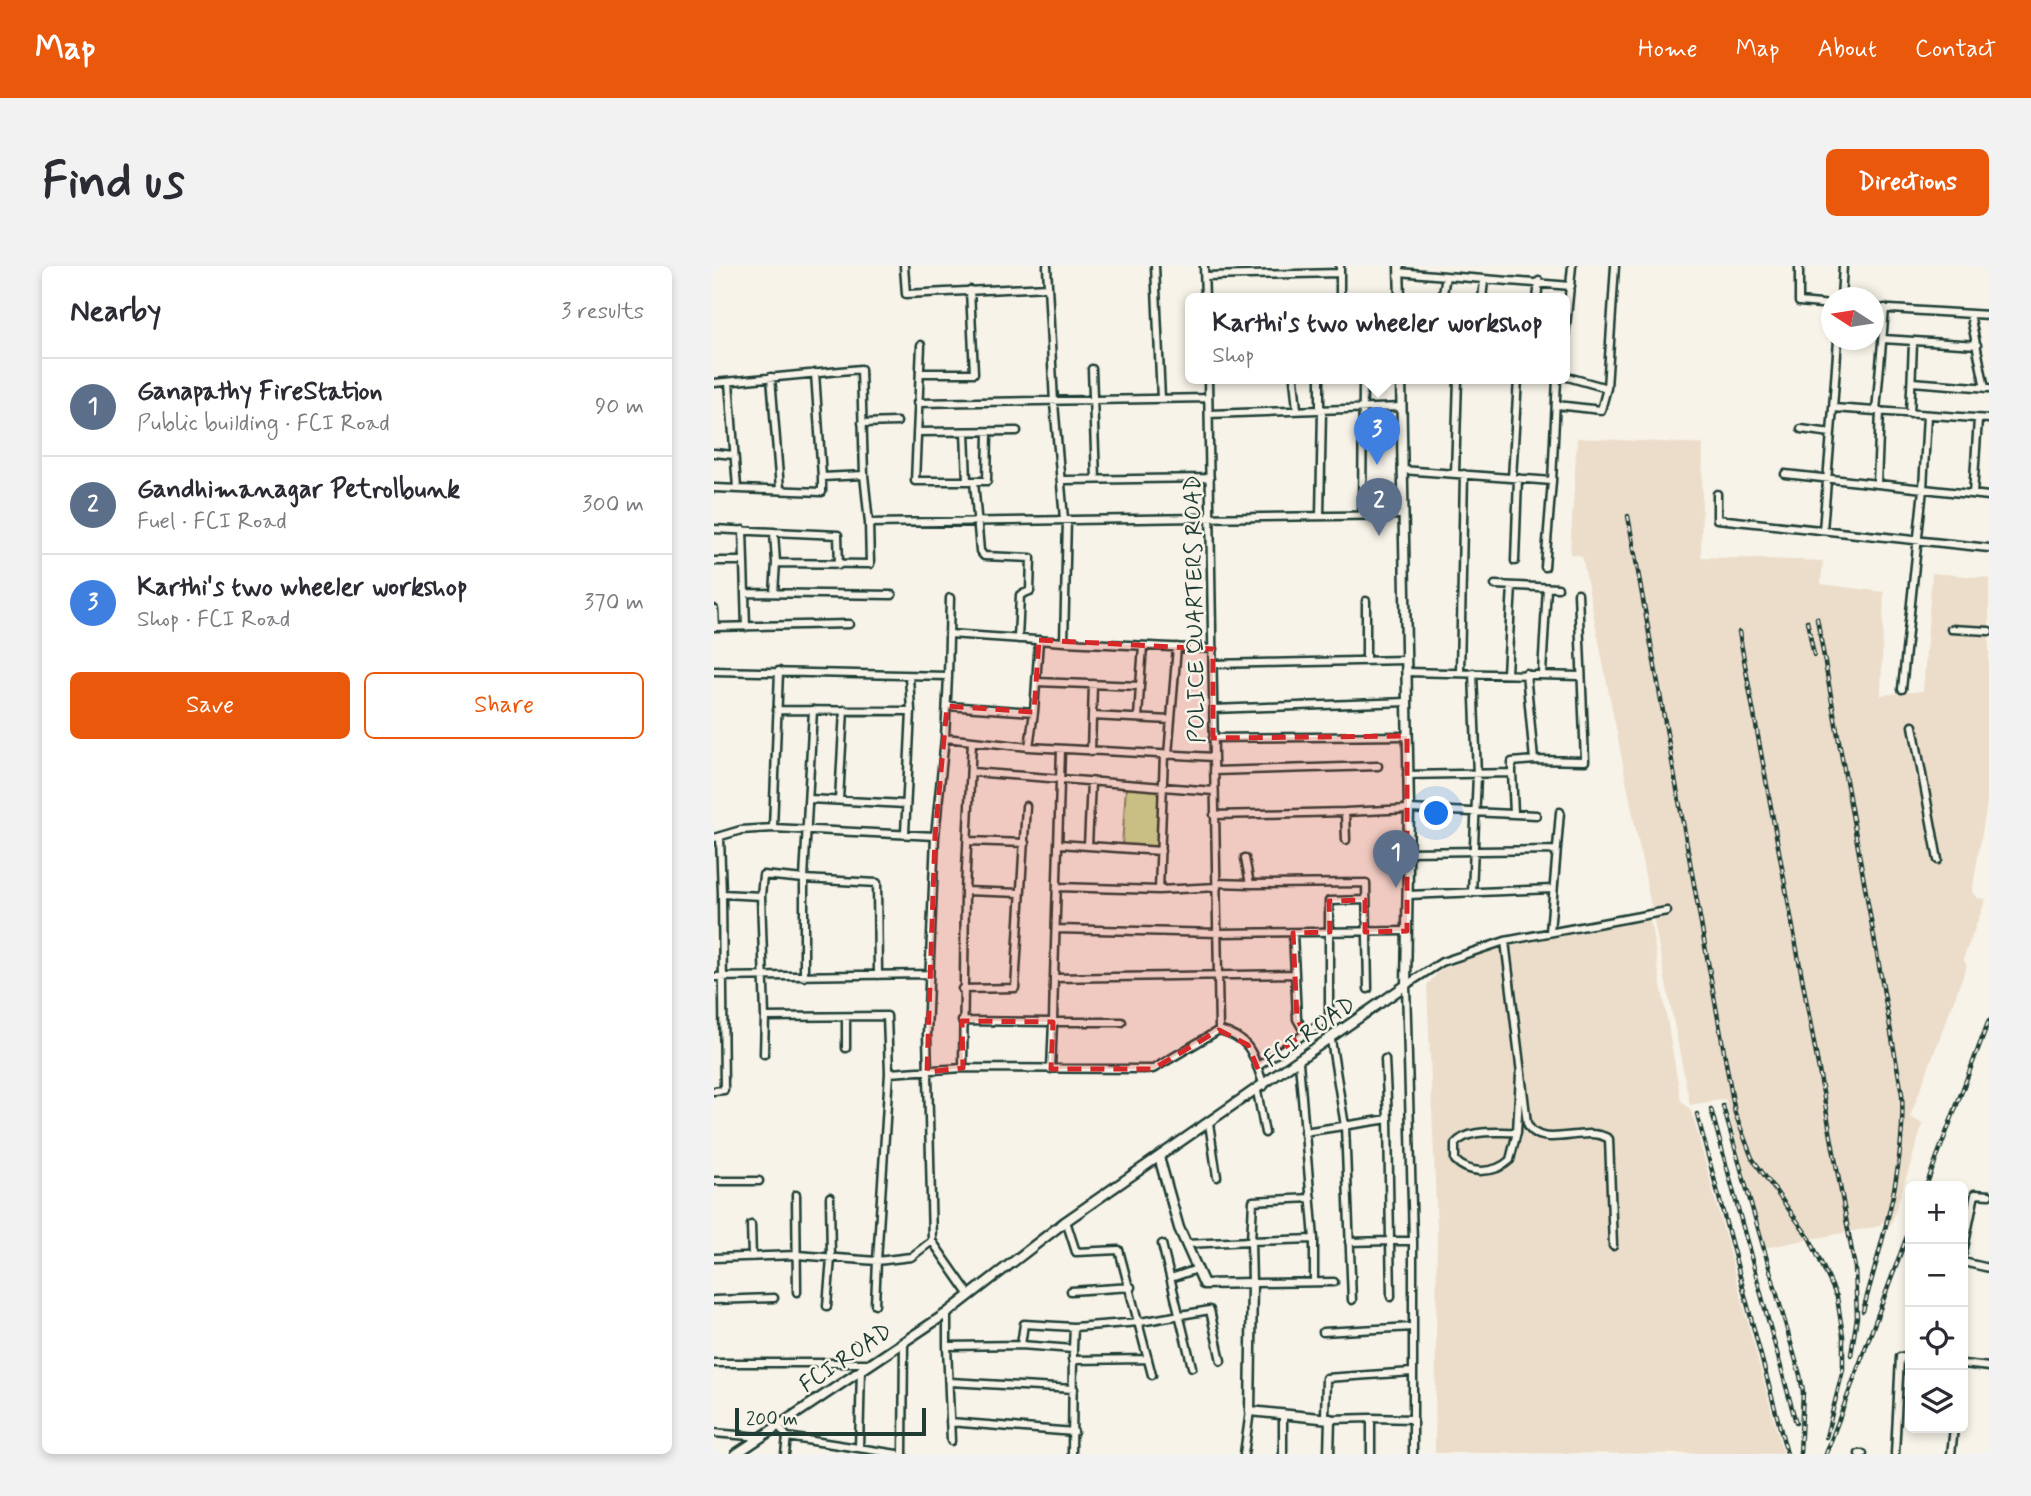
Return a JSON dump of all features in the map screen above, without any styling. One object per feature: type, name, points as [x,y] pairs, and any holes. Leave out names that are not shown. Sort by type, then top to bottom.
[{"type":"street","points":[[904,266],[906,294],[1048,287]]},
{"type":"street","points":[[1047,266],[1054,403],[1066,519],[1064,642]]},
{"type":"street","points":[[1155,266],[1161,399]]},
{"type":"street","points":[[1204,266],[1205,293]]},
{"type":"street","points":[[1570,295],[1572,266]]},
{"type":"street","points":[[1557,405],[1601,410],[1607,388],[1615,266]]},
{"type":"street","points":[[1799,266],[1799,302],[1821,304]]},
{"type":"street","points":[[1842,287],[1843,266]]},
{"type":"street","points":[[1205,276],[1340,269],[1340,293]]},
{"type":"street","points":[[1400,293],[1399,269],[1484,281],[1539,281],[1571,286]]},
{"type":"street","points":[[1443,293],[1446,276]]},
{"type":"street","points":[[1483,293],[1484,281]]},
{"type":"street","points":[[1538,293],[1539,281]]},
{"type":"street","points":[[919,373],[974,373],[970,290]]},
{"type":"street","points":[[1884,324],[1885,309],[1989,315]]},
{"type":"street","points":[[1912,382],[1987,388],[1970,314]]},
{"type":"street","points":[[1884,338],[1977,345]]},
{"type":"street","points":[[1910,414],[1913,342]]},
{"type":"street","points":[[921,345],[915,481],[987,481],[988,432]]},
{"type":"street","points":[[1823,530],[1837,350]]},
{"type":"street","points":[[1877,484],[1882,350]]},
{"type":"street","points":[[714,383],[861,369],[870,564],[776,564]]},
{"type":"street","points":[[1092,369],[1096,479]]},
{"type":"street","points":[[714,488],[822,492],[815,373]]},
{"type":"street","points":[[771,377],[780,489]]},
{"type":"street","points":[[1570,378],[1607,388]]},
{"type":"street","points":[[729,382],[737,488]]},
{"type":"street","name":"POLICE QUARTERS ROAD","points":[[945,738],[1028,747],[1214,757],[1208,384]]},
{"type":"street","points":[[1294,384],[1297,409]]},
{"type":"street","points":[[1320,384],[1320,516]]},
{"type":"street","points":[[1362,515],[1363,384]]},
{"type":"street","points":[[1401,384],[1409,809],[1406,985],[1413,1241],[1413,1454]]},
{"type":"street","points":[[1455,474],[1458,384]]},
{"type":"street","points":[[1515,561],[1518,384]]},
{"type":"street","points":[[1545,567],[1557,384]]},
{"type":"street","points":[[917,403],[1054,403],[1208,398]]},
{"type":"street","points":[[1209,414],[1402,407]]},
{"type":"street","points":[[1833,408],[1989,419]]},
{"type":"street","points":[[1902,689],[1915,541],[1923,489],[1927,415]]},
{"type":"street","points":[[1973,494],[1978,419]]},
{"type":"street","points":[[862,423],[897,422]]},
{"type":"street","points":[[1801,429],[1831,433]]},
{"type":"street","points":[[917,432],[1017,431]]},
{"type":"street","points":[[965,432],[979,520],[980,551],[984,556],[1031,558],[1030,592],[1020,596],[1017,639]]},
{"type":"street","points":[[714,453],[734,455]]},
{"type":"street","points":[[1402,470],[1552,481]]},
{"type":"street","points":[[1460,673],[1464,474]]},
{"type":"street","points":[[1785,474],[1989,496]]},
{"type":"street","points":[[822,477],[864,475]]},
{"type":"street","points":[[1063,480],[1210,478]]},
{"type":"street","points":[[1717,494],[1717,519],[1989,548]]},
{"type":"street","points":[[869,523],[1403,515]]},
{"type":"street","points":[[714,529],[838,535],[839,565]]},
{"type":"street","points":[[743,530],[746,627]]},
{"type":"street","points":[[774,531],[774,593]]},
{"type":"street","points":[[714,561],[744,561]]},
{"type":"street","points":[[1495,585],[1558,588]]},
{"type":"street","points":[[1507,673],[1512,586]]},
{"type":"street","points":[[1542,673],[1547,588]]},
{"type":"street","points":[[745,593],[892,595]]},
{"type":"street","points":[[1514,813],[1512,762],[1585,761],[1578,593]]},
{"type":"street","points":[[950,598],[945,738],[934,836],[927,1072],[932,1241],[969,1294]]},
{"type":"street","points":[[1366,601],[1366,661]]},
{"type":"street","points":[[714,609],[714,628],[849,624]]},
{"type":"street","points":[[1951,629],[1989,631]]},
{"type":"street","points":[[949,634],[1213,649]]},
{"type":"street","points":[[1028,747],[1034,712],[1039,640]]},
{"type":"street","points":[[1138,718],[1143,646]]},
{"type":"street","points":[[1159,890],[1163,788],[1177,647]]},
{"type":"street","points":[[1213,664],[1405,660]]},
{"type":"street","points":[[714,671],[948,676]]},
{"type":"street","points":[[773,828],[779,671]]},
{"type":"street","points":[[1406,672],[1542,673],[1580,676]]},
{"type":"street","points":[[1472,893],[1477,775],[1473,673]]},
{"type":"street","points":[[1526,673],[1534,760]]},
{"type":"street","points":[[905,833],[911,711],[909,676]]},
{"type":"street","points":[[1036,682],[1140,686]]},
{"type":"street","points":[[1091,751],[1093,684]]},
{"type":"street","points":[[1213,709],[1406,702]]},
{"type":"street","points":[[947,706],[1034,712]]},
{"type":"street","points":[[777,710],[911,711]]},
{"type":"street","points":[[804,977],[804,879],[813,710]]},
{"type":"street","points":[[839,800],[844,710]]},
{"type":"street","points":[[1092,716],[1171,720]]},
{"type":"street","points":[[1913,726],[1938,860]]},
{"type":"street","points":[[1213,738],[1407,736]]},
{"type":"street","points":[[962,1068],[962,989],[972,741]]},
{"type":"street","points":[[1051,1069],[1061,749]]},
{"type":"street","points":[[1214,757],[1219,1030]]},
{"type":"street","points":[[1214,771],[1378,766]]},
{"type":"street","points":[[972,772],[1214,791]]},
{"type":"street","points":[[1407,775],[1512,773]]},
{"type":"street","points":[[1088,846],[1091,782]]},
{"type":"street","points":[[809,799],[905,804]]},
{"type":"street","points":[[962,989],[1015,988],[1026,806]]},
{"type":"street","points":[[1214,815],[1409,809],[1536,815]]},
{"type":"street","points":[[1345,812],[1346,840]]},
{"type":"street","points":[[1549,932],[1560,812]]},
{"type":"street","points":[[714,1091],[724,1090],[718,977],[722,894],[717,838],[741,830],[773,828],[934,836]]},
{"type":"street","points":[[969,841],[1025,843]]},
{"type":"street","points":[[1059,844],[1161,851]]},
{"type":"street","points":[[1408,852],[1556,849]]},
{"type":"street","points":[[1245,858],[1250,884]]},
{"type":"street","points":[[764,1054],[761,896],[764,875],[877,883],[878,975]]},
{"type":"street","points":[[1058,887],[1159,890],[1217,885],[1366,883],[1368,989]]},
{"type":"street","points":[[1408,895],[1553,890]]},
{"type":"street","points":[[965,891],[1020,893]]},
{"type":"street","points":[[722,894],[761,896]]},
{"type":"street","points":[[1340,1033],[1329,1017],[1329,901],[1365,900]]},
{"type":"street","points":[[1406,985],[1442,962],[1505,941],[1667,911]]},
{"type":"street","points":[[1057,929],[1219,933],[1408,931]]},
{"type":"street","points":[[1293,933],[1297,1019],[1305,1033]]},
{"type":"street","points":[[1505,941],[1520,1072],[1517,1132],[1510,1160],[1496,1170],[1468,1170],[1455,1160],[1453,1153],[1460,1139],[1471,1134],[1517,1132]]},
{"type":"street","points":[[718,977],[928,974]]},
{"type":"street","points":[[1055,978],[1295,974]]},
{"type":"street","name":"FCI ROAD","points":[[736,1454],[947,1313],[1066,1221],[1331,1040],[1406,985]]},
{"type":"street","points":[[765,1017],[887,1016],[890,1073],[876,1304]]},
{"type":"street","points":[[846,1017],[846,1048]]},
{"type":"street","points":[[1257,1067],[1329,1017]]},
{"type":"street","points":[[962,1021],[1122,1022]]},
{"type":"street","points":[[890,1073],[962,1068],[1153,1069],[1219,1030],[1236,1034],[1248,1045],[1257,1067],[1265,1133]]},
{"type":"street","points":[[1331,1040],[1345,1126],[1352,1300]]},
{"type":"street","points":[[1385,1059],[1391,1297]]},
{"type":"street","points":[[1299,1062],[1314,1239],[1314,1282]]},
{"type":"street","points":[[1520,1072],[1524,1082],[1527,1123],[1535,1135],[1586,1134],[1609,1139],[1613,1246]]},
{"type":"street","points":[[1304,1132],[1388,1119]]},
{"type":"street","points":[[1209,1124],[1217,1177]]},
{"type":"street","points":[[1159,1157],[1186,1244],[1204,1284],[1334,1282]]},
{"type":"street","points":[[714,1181],[759,1181]]},
{"type":"street","points":[[1965,1244],[1975,1194],[1989,1195]]},
{"type":"street","points":[[796,1195],[797,1293]]},
{"type":"street","points":[[827,1306],[831,1258],[830,1197]]},
{"type":"street","points":[[1244,1454],[1250,1411],[1253,1201],[1311,1198]]},
{"type":"street","points":[[1066,1221],[1076,1252],[1119,1250],[1152,1375]]},
{"type":"street","points":[[751,1226],[752,1257]]},
{"type":"street","points":[[1186,1244],[1314,1239]]},
{"type":"street","points":[[714,1258],[797,1255],[877,1261],[911,1257],[932,1241]]},
{"type":"street","points":[[1349,1242],[1413,1241]]},
{"type":"street","points":[[1162,1244],[1192,1367]]},
{"type":"street","points":[[1968,1263],[1989,1268]]},
{"type":"street","points":[[1171,1278],[1197,1269]]},
{"type":"street","points":[[1071,1291],[1130,1287]]},
{"type":"street","points":[[714,1300],[774,1298]]},
{"type":"street","points":[[1021,1345],[1024,1324],[1074,1327],[1140,1322],[1210,1310],[1221,1361]]},
{"type":"street","points":[[947,1313],[951,1441]]},
{"type":"street","points":[[1072,1454],[1074,1327]]},
{"type":"street","points":[[1323,1332],[1413,1327]]},
{"type":"street","points":[[903,1454],[904,1341]]},
{"type":"street","points":[[947,1346],[1021,1345],[1073,1349]]},
{"type":"street","points":[[1895,1454],[1900,1357],[1905,1358]]},
{"type":"street","points":[[1072,1360],[1148,1359]]},
{"type":"street","points":[[714,1363],[869,1363]]},
{"type":"street","points":[[1968,1365],[1989,1367]]},
{"type":"street","points":[[859,1448],[861,1369]]},
{"type":"street","points":[[1329,1454],[1326,1378],[1412,1372]]},
{"type":"street","points":[[950,1382],[1074,1389]]},
{"type":"street","points":[[1250,1411],[1328,1418],[1413,1419]]},
{"type":"street","points":[[1283,1414],[1283,1454]]},
{"type":"street","points":[[1371,1418],[1371,1454]]},
{"type":"street","points":[[950,1422],[1074,1432]]},
{"type":"street","points":[[778,1425],[787,1437],[785,1454]]},
{"type":"street","points":[[714,1433],[761,1437]]},
{"type":"street","points":[[1951,1454],[1953,1433]]},
{"type":"street","points":[[787,1437],[897,1454]]},
{"type":"highlighted area","points":[[1039,640],[1213,649],[1213,738],[1407,736],[1407,931],[1365,932],[1365,900],[1329,901],[1330,932],[1293,933],[1297,1019],[1305,1033],[1257,1067],[1248,1045],[1219,1030],[1153,1069],[1051,1069],[1053,1022],[962,1021],[963,1068],[927,1072],[935,836],[947,706],[1034,712]]},
{"type":"shaded area","points":[[1577,438],[1703,444],[1701,557],[1823,561],[1821,584],[1884,592],[1881,695],[1923,691],[1932,573],[1989,578],[1989,791],[1972,892],[1977,898],[1986,899],[1963,959],[1967,965],[1910,1117],[1923,1124],[1891,1225],[1882,1222],[1880,1226],[1764,1248],[1725,1099],[1690,1105],[1582,556],[1570,554]]},
{"type":"shaded area","points":[[1650,920],[1681,1101],[1690,1109],[1694,1120],[1783,1454],[1435,1453],[1437,1229],[1427,985],[1440,970],[1492,949]]},
{"type":"green space","points":[[1126,787],[1161,789],[1159,849],[1122,846]]},
{"type":"railway","points":[[1628,516],[1735,1113],[1752,1158],[1810,1239],[1837,1297],[1843,1336],[1843,1370],[1826,1437]]},
{"type":"railway","points":[[1817,618],[1902,1094],[1900,1149],[1891,1204],[1863,1311]]},
{"type":"railway","points":[[1807,621],[1814,655]]},
{"type":"railway","points":[[1739,632],[1855,1268],[1857,1317],[1851,1355]]},
{"type":"railway","points":[[1928,1181],[1989,1020]]},
{"type":"railway","points":[[1723,1106],[1800,1375],[1803,1392],[1800,1454]]},
{"type":"railway","points":[[1711,1109],[1796,1423]]},
{"type":"railway","points":[[1697,1114],[1787,1454]]},
{"type":"railway","points":[[1826,1454],[1905,1241]]},
{"type":"place","name":"Karthi's two wheeler workshop","points":[[1377,465]]},
{"type":"place","name":"Gandhimanagar Petrolbunk","points":[[1379,536]]},
{"type":"place","name":"Ganapathy FireStation","points":[[1396,888]]}]
